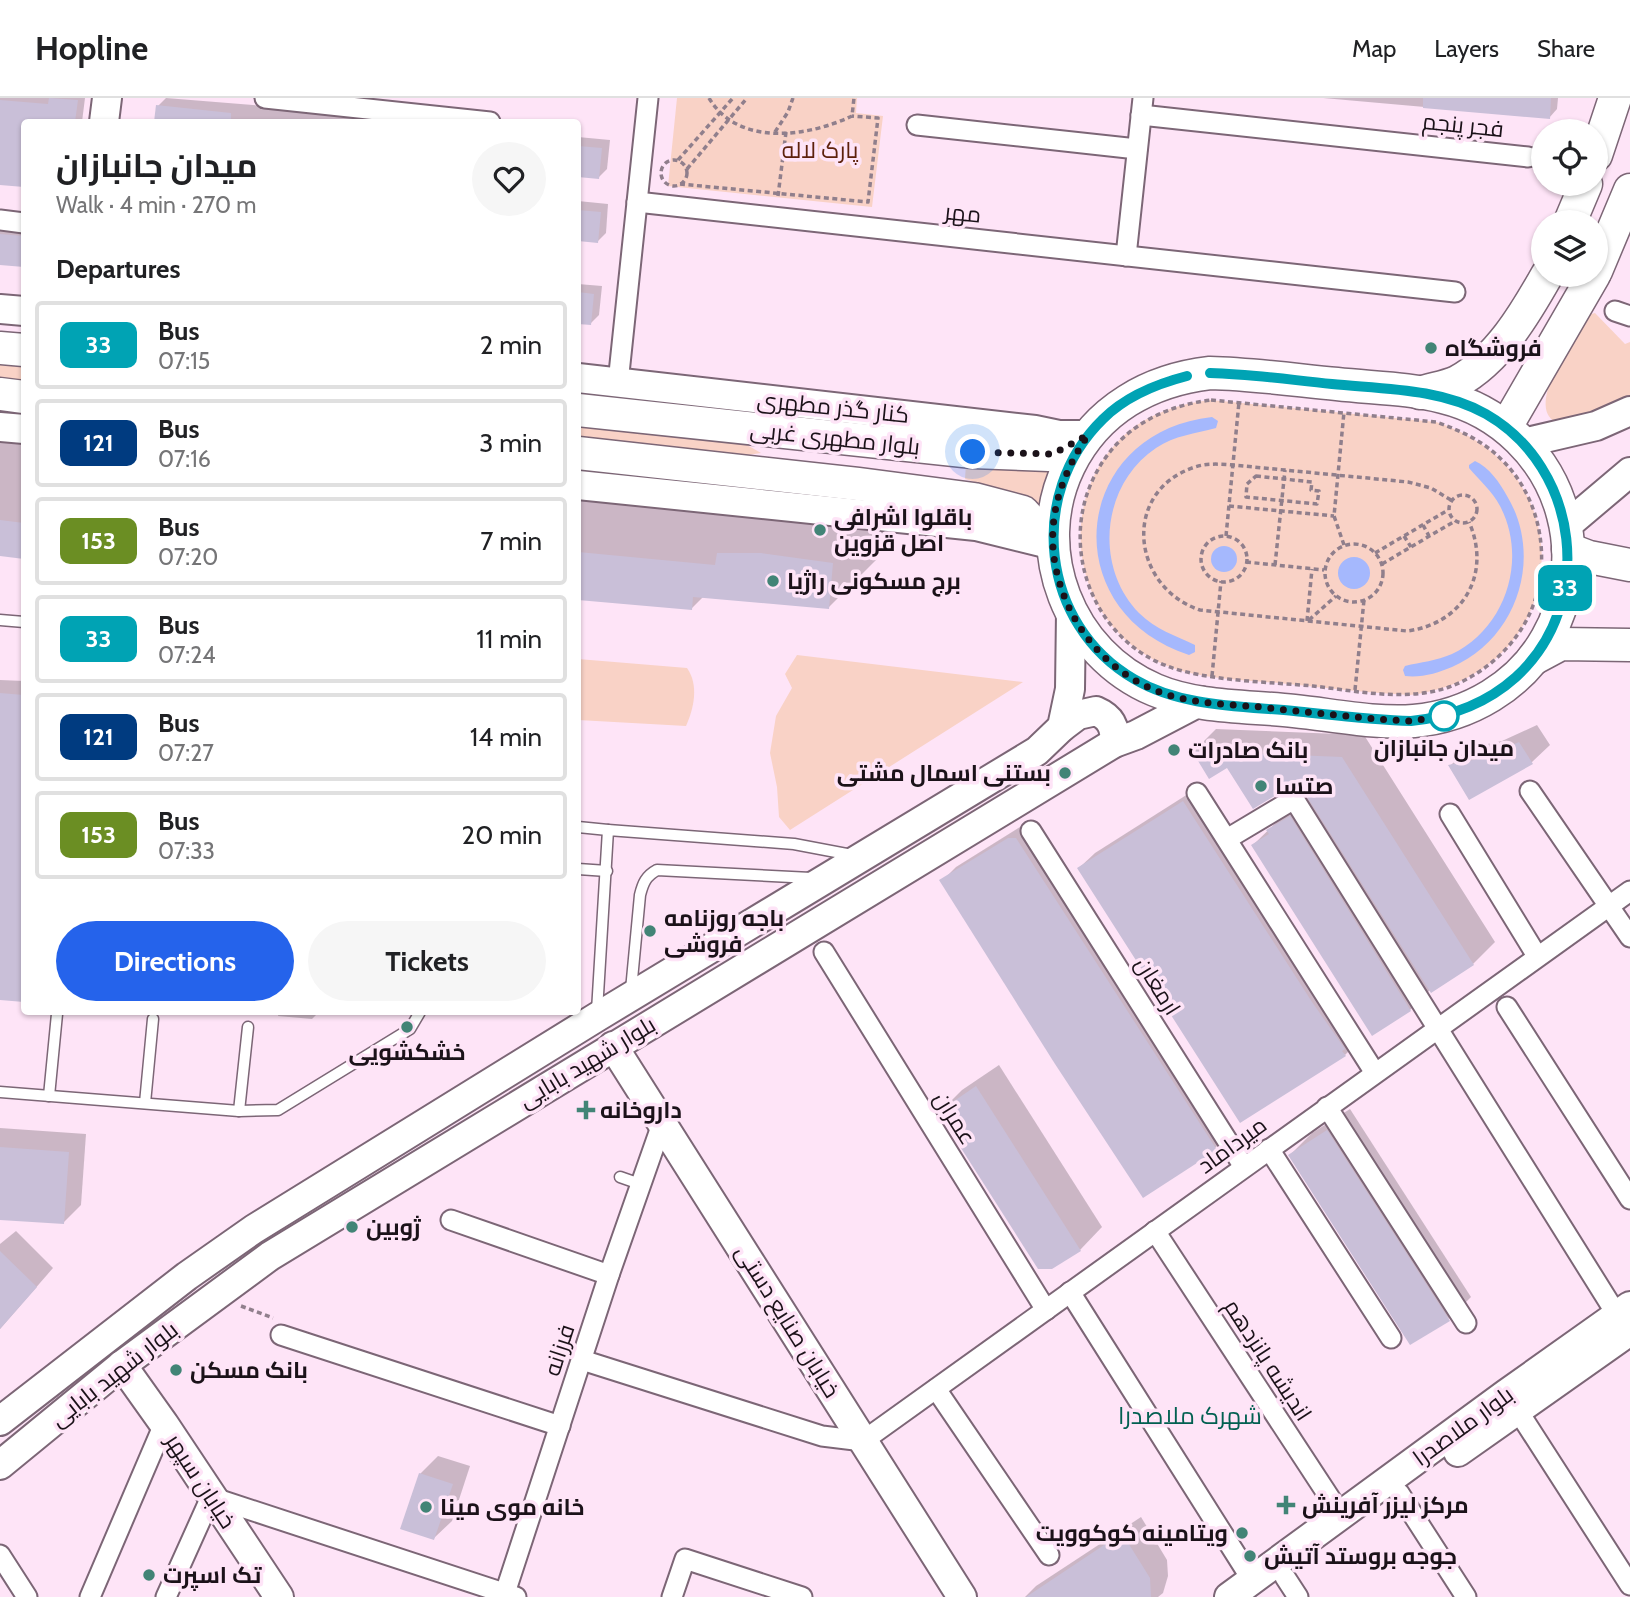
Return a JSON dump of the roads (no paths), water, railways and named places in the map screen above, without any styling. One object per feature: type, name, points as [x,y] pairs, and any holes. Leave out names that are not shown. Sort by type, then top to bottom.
[{"type":"main road","points":[[104,119],[107,98]]},
{"type":"main road","points":[[1608,119],[1615,98]]},
{"type":"main road","points":[[1608,242],[1630,190]]},
{"type":"main road","points":[[1420,393],[1454,383],[1479,369],[1529,307],[1540,287]]},
{"type":"main road","points":[[1514,435],[1588,287]]},
{"type":"main road","points":[[0,309],[21,311]]},
{"type":"main road","points":[[0,348],[21,351]]},
{"type":"main road","points":[[1233,374],[1420,393],[1465,404],[1514,435],[1550,482],[1567,538],[1568,573],[1560,607],[1546,639],[1533,659],[1499,691],[1457,712],[1411,721],[1354,704],[1156,690],[1115,667],[1083,633],[1061,591],[1053,545],[1057,498],[1064,476],[1088,435],[1104,418],[1132,397],[1164,382],[1187,376],[1233,374]]},
{"type":"main road","name":"کنار گذر مطهری","points":[[581,378],[1035,430],[1059,435],[1088,435]]},
{"type":"main road","points":[[0,394],[21,397]]},
{"type":"main road","name":"بلوار مطهری غربی","points":[[581,410],[973,452],[1049,455],[1088,435]]},
{"type":"main road","points":[[1514,435],[1596,426],[1630,411]]},
{"type":"main road","points":[[0,427],[21,429]]},
{"type":"main road","points":[[918,492],[930,474],[930,460],[923,447]]},
{"type":"main road","name":"بلوار مطهری غربی","points":[[581,453],[974,499],[1023,512],[1053,545]]},
{"type":"main road","points":[[1567,538],[1630,472]]},
{"type":"main road","points":[[581,485],[976,526],[1053,545]]},
{"type":"main road","points":[[1567,538],[1589,557],[1630,565]]},
{"type":"main road","points":[[1062,727],[1070,689],[1071,613]]},
{"type":"main road","points":[[1533,659],[1561,644],[1630,645]]},
{"type":"main road","name":"بلوار شهید بابایی","points":[[0,1465],[122,1365],[270,1256],[1114,743],[1136,735],[1207,693]]},
{"type":"main road","name":"بلوار شهید بابایی","points":[[0,1422],[187,1276],[254,1229],[597,1017],[1037,751],[1078,715],[1096,711],[1111,723],[1114,743]]},
{"type":"main road","name":"خیابان صنایع دستی","points":[[613,1046],[962,1597]]},
{"type":"main road","name":"بلوار ملاصدرا","points":[[1229,1597],[1255,1589],[1292,1587],[1399,1493],[1512,1402],[1626,1318]]},
{"type":"main road","name":"خیابان سپهر","points":[[122,1365],[164,1424],[267,1590]]},
{"type":"main road","name":"بلوار ملاصدرا","points":[[1255,1589],[1341,1515],[1512,1402]]},
{"type":"street","points":[[265,98],[457,119]]},
{"type":"street","points":[[618,383],[648,98]]},
{"type":"street","points":[[1126,256],[1142,106]]},
{"type":"street","name":"فجر پنجم","points":[[1142,106],[1528,157]]},
{"type":"street","points":[[917,125],[1138,149]]},
{"type":"street","name":"مهر","points":[[637,202],[1455,292]]},
{"type":"street","points":[[0,220],[21,223]]},
{"type":"street","points":[[1530,791],[1630,937]]},
{"type":"street","points":[[1197,793],[1375,1073]]},
{"type":"street","points":[[1227,839],[1294,799],[1436,1029],[1626,1318]]},
{"type":"street","points":[[1450,814],[1537,956]]},
{"type":"street","name":"ارمغان","points":[[1031,831],[1244,1167]]},
{"type":"street","name":"میرداماد","points":[[863,1441],[1630,891]]},
{"type":"street","name":"عمران","points":[[824,952],[1045,1310]]},
{"type":"street","points":[[1507,1007],[1630,1199]]},
{"type":"street","points":[[1327,1107],[1466,1323]]},
{"type":"street","name":"فرزانه","points":[[511,1595],[560,1426],[662,1124]]},
{"type":"street","points":[[1269,1149],[1391,1338]]},
{"type":"street","points":[[451,1220],[610,1275]]},
{"type":"street","name":"اندیشه پانزدهم","points":[[1155,1231],[1341,1515]]},
{"type":"street","points":[[1070,1292],[1255,1589]]},
{"type":"street","points":[[281,1335],[560,1426]]},
{"type":"street","points":[[582,1360],[822,1436],[863,1441]]},
{"type":"street","points":[[936,1389],[1049,1555]]},
{"type":"street","points":[[1512,1402],[1630,1585]]},
{"type":"street","points":[[90,1597],[164,1424]]},
{"type":"street","points":[[1399,1493],[1466,1597]]},
{"type":"street","points":[[166,1597],[211,1497],[511,1595]]},
{"type":"street","points":[[0,1555],[27,1597]]},
{"type":"street","points":[[672,1597],[685,1559],[802,1597]]},
{"type":"lane","points":[[0,620],[21,622]]},
{"type":"lane","points":[[581,827],[794,844],[863,857]]},
{"type":"lane","points":[[597,1017],[608,831]]},
{"type":"lane","points":[[581,869],[607,871]]},
{"type":"lane","points":[[630,997],[640,895],[649,874],[657,870],[826,879]]},
{"type":"lane","points":[[49,1096],[57,1015]]},
{"type":"lane","points":[[0,1092],[239,1111],[278,1110],[410,1030],[418,1015]]},
{"type":"lane","points":[[145,1104],[153,1019]]},
{"type":"lane","points":[[239,1111],[248,1027]]},
{"type":"lane","points":[[620,1177],[640,1184]]},
{"type":"water","points":[[1212,417],[1218,421],[1216,428],[1170,440],[1138,464],[1124,483],[1115,504],[1110,527],[1110,550],[1115,573],[1125,594],[1139,613],[1152,624],[1195,645],[1195,652],[1189,655],[1145,633],[1116,601],[1100,565],[1097,526],[1107,488],[1130,455],[1165,430]]},
{"type":"water","points":[[1475,461],[1485,467],[1497,481],[1518,520],[1523,545],[1523,570],[1518,594],[1508,617],[1493,637],[1475,654],[1441,671],[1423,676],[1405,676],[1405,666],[1452,654],[1471,642],[1498,610],[1507,590],[1512,548],[1508,527],[1497,501],[1469,468]]},
{"type":"water","points":[[1224,546],[1233,550],[1237,559],[1233,568],[1224,572],[1215,568],[1211,559],[1215,550]]},
{"type":"water","points":[[1354,557],[1365,562],[1370,573],[1365,584],[1354,589],[1343,584],[1338,573],[1343,562]]},
{"type":"place","name":"فروشگاه","points":[[1431,348]]},
{"type":"place","name":"باقلوا اشرافی اصل قزوین","points":[[820,530]]},
{"type":"place","name":"برج مسکونی راژیا","points":[[773,581]]},
{"type":"place","name":"میدان جانبازان","points":[[1444,716]]},
{"type":"place","name":"بانک صادرات","points":[[1174,750]]},
{"type":"place","name":"بستنی اسمال مشتی","points":[[1065,773]]},
{"type":"place","name":"صتسا","points":[[1261,786]]},
{"type":"place","name":"باجه روزنامه فروشی","points":[[650,931]]},
{"type":"place","name":"خشکشویی","points":[[407,1027]]},
{"type":"place","name":"داروخانه","points":[[586,1110]]},
{"type":"place","name":"ژوبین","points":[[352,1227]]},
{"type":"place","name":"بانک مسکن","points":[[176,1370]]},
{"type":"place","name":"مرکز لیزر آفرینش","points":[[1286,1505]]},
{"type":"place","name":"خانه موی مینا","points":[[426,1507]]},
{"type":"place","name":"ویتامینه کوکوویت","points":[[1242,1533]]},
{"type":"place","name":"جوجه بروستد آتیش","points":[[1250,1556]]},
{"type":"place","name":"تک اسپرت","points":[[149,1575]]},
{"type":"district","name":"شهرک ملاصدرا","points":[[1190,1415]]},
{"type":"park label","name":"پارک لاله","points":[[820,150]]}]
